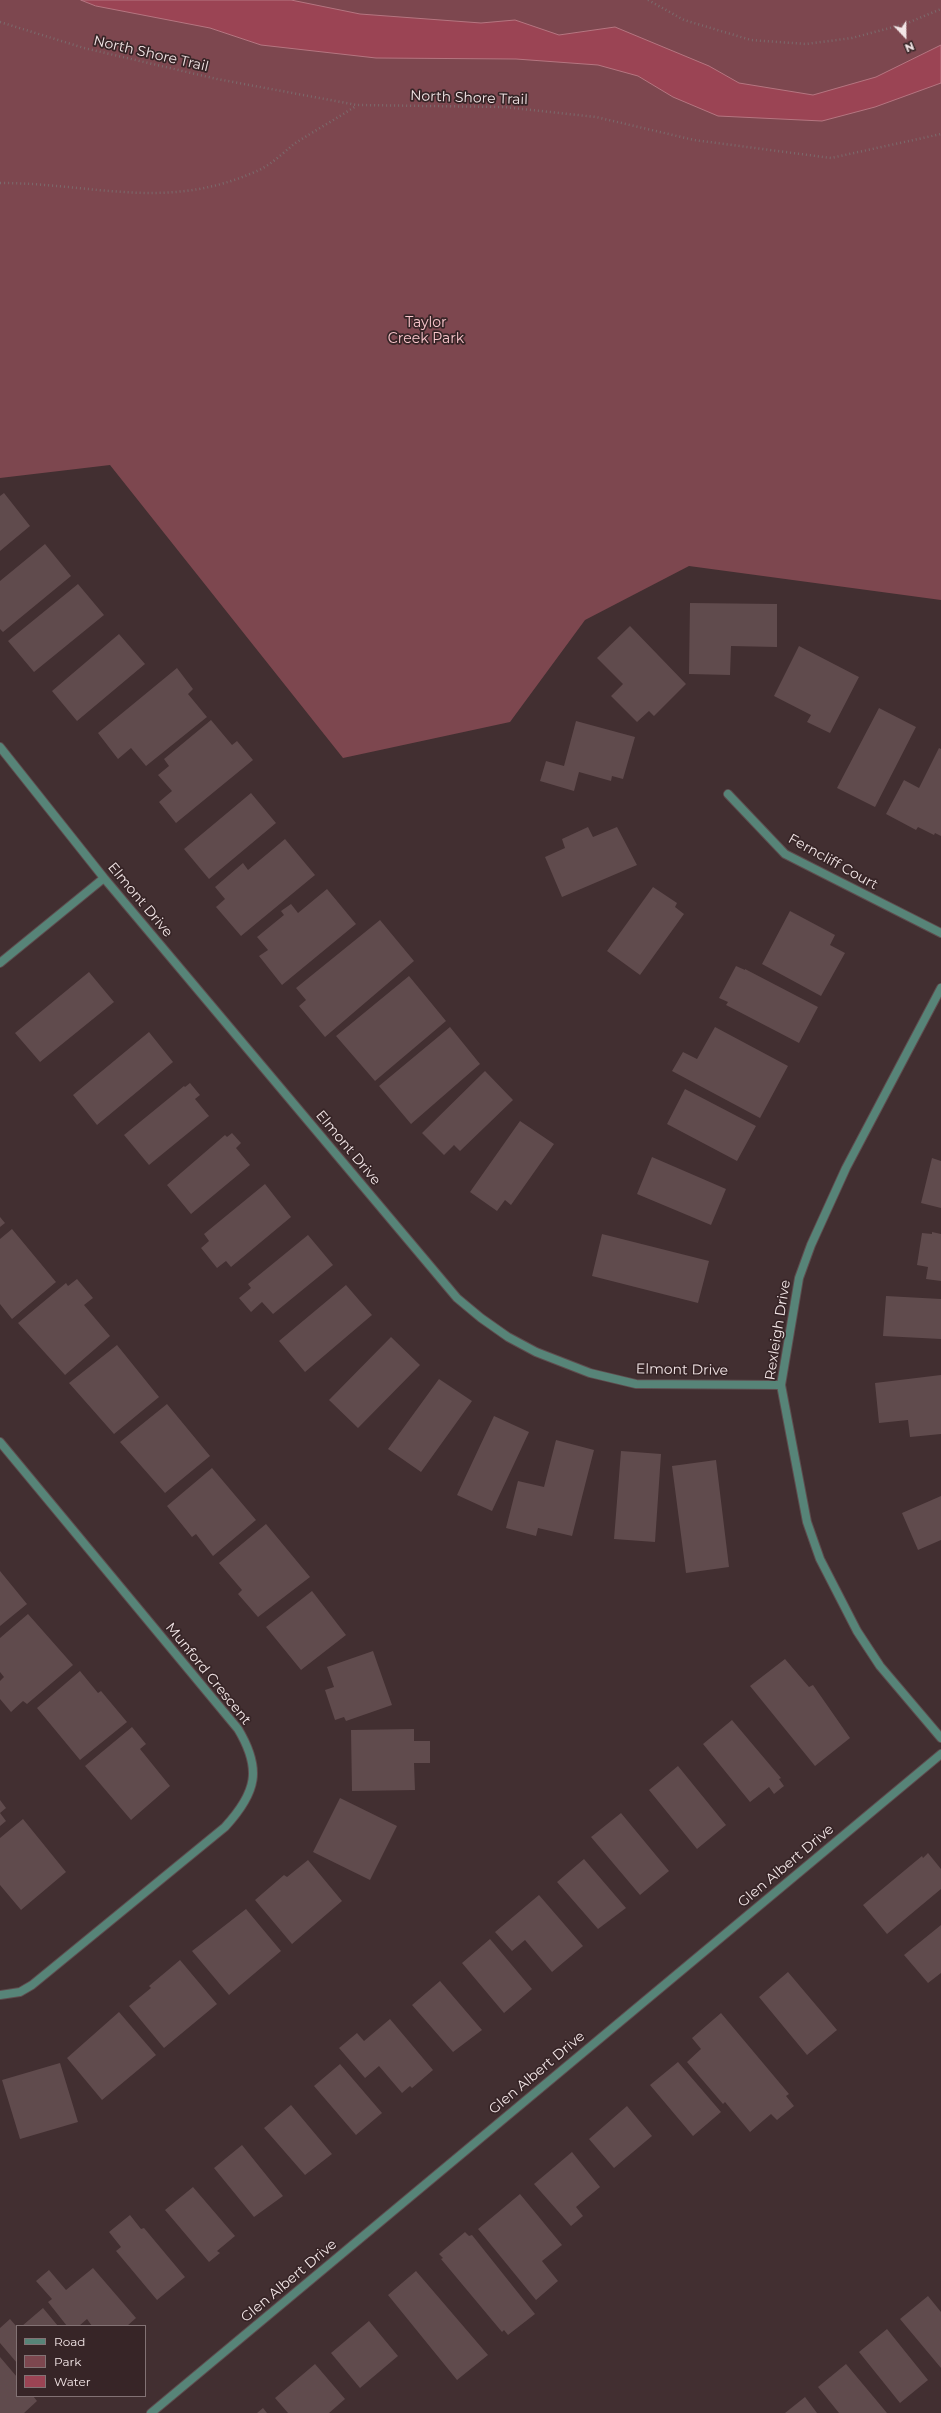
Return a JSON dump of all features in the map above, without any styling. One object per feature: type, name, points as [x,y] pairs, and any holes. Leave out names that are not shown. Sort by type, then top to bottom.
[{"type":"street","name":"Elmont Drive","points":[[0,747],[104,878],[457,1298],[480,1318],[536,1352],[590,1372],[636,1384],[781,1385]]},
{"type":"street","name":"Ferncliff Court","points":[[728,794],[785,854],[941,932]]},
{"type":"street","points":[[0,963],[104,878]]},
{"type":"street","name":"Rexleigh Drive","points":[[941,988],[846,1168],[810,1245],[799,1278],[781,1385],[807,1522],[820,1559],[857,1631],[880,1666],[941,1738]]},
{"type":"street","name":"Munford Crescent","points":[[0,1442],[238,1729],[252,1756],[254,1770],[249,1794],[226,1827],[32,1985],[20,1992],[0,1995]]},
{"type":"street","name":"Glen Albert Drive","points":[[151,2413],[941,1754]]},
{"type":"path","points":[[648,0],[684,20],[751,40],[806,44],[852,38],[905,24],[941,9]]},
{"type":"path","name":"North Shore Trail","points":[[0,22],[84,48],[217,79],[357,106],[504,107],[580,116],[694,140],[831,158],[941,134]]},
{"type":"path","points":[[0,183],[28,183],[152,195],[192,192],[230,182],[259,170],[296,143],[357,106]]},
{"type":"green space","name":"Taylor Creek Park","points":[[0,0],[941,0],[941,600],[689,566],[585,620],[510,722],[343,758],[110,465],[0,478]]},
{"type":"water","points":[[81,0],[291,0],[360,14],[481,23],[515,20],[559,35],[615,27],[709,66],[739,83],[813,95],[876,77],[941,45],[941,83],[875,107],[822,121],[718,116],[673,97],[638,76],[598,65],[516,59],[376,58],[261,45],[210,28],[96,6]]},
{"type":"building","points":[[4,493],[30,526],[0,551],[0,496]]},
{"type":"building","points":[[45,544],[71,576],[3,632],[0,629],[0,581]]},
{"type":"building","points":[[78,584],[104,615],[34,672],[8,641]]},
{"type":"building","points":[[690,603],[777,604],[777,647],[731,646],[730,675],[689,674]]},
{"type":"building","points":[[630,626],[686,684],[654,716],[649,711],[637,722],[611,696],[623,684],[597,658]]},
{"type":"building","points":[[119,634],[145,664],[77,721],[52,691]]},
{"type":"building","points":[[799,646],[859,677],[830,733],[807,722],[811,715],[774,696]]},
{"type":"building","points":[[177,668],[193,689],[188,694],[207,717],[146,766],[131,748],[118,759],[98,733]]},
{"type":"building","points":[[879,708],[916,727],[875,807],[837,788]]},
{"type":"building","points":[[211,720],[232,745],[237,741],[253,760],[176,823],[159,802],[172,791],[158,775],[169,766],[164,759]]},
{"type":"building","points":[[576,721],[635,737],[623,779],[612,776],[611,781],[579,772],[574,791],[540,781],[546,761],[564,766]]},
{"type":"building","points":[[939,748],[941,749],[941,836],[935,833],[934,835],[918,827],[916,830],[886,814],[904,780],[919,788]]},
{"type":"building","points":[[251,793],[276,823],[209,879],[184,849]]},
{"type":"building","points":[[588,827],[593,837],[617,827],[637,865],[562,897],[545,857],[565,848],[562,839]]},
{"type":"building","points":[[285,839],[315,875],[241,936],[216,907],[225,899],[215,887],[243,863],[248,870]]},
{"type":"building","points":[[653,887],[677,903],[675,907],[684,914],[640,975],[607,951]]},
{"type":"building","points":[[327,889],[356,924],[282,985],[259,956],[268,950],[257,937],[284,915],[281,911],[291,904],[298,913]]},
{"type":"building","points":[[790,911],[835,935],[830,945],[845,953],[821,996],[762,964]]},
{"type":"building","points":[[380,920],[414,961],[325,1037],[299,1006],[306,1000],[296,988]]},
{"type":"building","points":[[736,966],[745,969],[818,1007],[799,1043],[726,1005],[728,1002],[719,998]]},
{"type":"building","points":[[89,972],[114,1002],[40,1062],[15,1033]]},
{"type":"building","points":[[409,976],[446,1021],[375,1081],[336,1036]]},
{"type":"building","points":[[450,1027],[480,1064],[411,1124],[379,1086]]},
{"type":"building","points":[[715,1027],[788,1066],[760,1118],[672,1071],[683,1052],[697,1059]]},
{"type":"building","points":[[149,1032],[173,1062],[97,1125],[73,1095]]},
{"type":"building","points":[[485,1071],[513,1100],[460,1151],[454,1145],[444,1155],[422,1133]]},
{"type":"building","points":[[190,1083],[200,1095],[195,1099],[209,1116],[149,1165],[124,1135],[184,1086],[185,1087]]},
{"type":"building","points":[[685,1089],[756,1126],[737,1161],[667,1124]]},
{"type":"building","points":[[520,1121],[554,1144],[511,1205],[505,1200],[497,1211],[470,1192]]},
{"type":"building","points":[[232,1133],[241,1143],[236,1148],[250,1165],[191,1214],[167,1185],[225,1135],[227,1137]]},
{"type":"building","points":[[652,1157],[726,1189],[711,1225],[637,1194]]},
{"type":"building","points":[[932,1158],[941,1161],[941,1208],[921,1203]]},
{"type":"building","points":[[265,1184],[291,1217],[231,1267],[226,1261],[217,1268],[201,1248],[209,1241],[204,1234]]},
{"type":"building","points":[[0,1217],[5,1223],[0,1227]]},
{"type":"building","points":[[12,1229],[56,1282],[12,1319],[0,1304],[0,1239]]},
{"type":"building","points":[[932,1232],[941,1234],[941,1281],[926,1279],[928,1267],[917,1265],[922,1233],[932,1234]]},
{"type":"building","points":[[602,1234],[709,1261],[698,1303],[592,1276]]},
{"type":"building","points":[[308,1235],[333,1265],[273,1314],[262,1302],[251,1312],[239,1298],[251,1288],[248,1284]]},
{"type":"building","points":[[77,1279],[93,1298],[84,1305],[110,1336],[65,1375],[18,1323],[66,1283],[68,1286]]},
{"type":"building","points":[[346,1285],[372,1315],[305,1372],[279,1341]]},
{"type":"building","points":[[886,1296],[941,1299],[941,1339],[883,1336]]},
{"type":"building","points":[[391,1337],[420,1365],[358,1428],[329,1400]]},
{"type":"building","points":[[117,1345],[159,1397],[114,1434],[69,1383]]},
{"type":"building","points":[[941,1375],[941,1434],[910,1437],[908,1420],[879,1423],[875,1383]]},
{"type":"building","points":[[439,1379],[472,1401],[421,1472],[388,1449]]},
{"type":"building","points":[[167,1404],[210,1456],[165,1493],[120,1442]]},
{"type":"building","points":[[494,1416],[529,1432],[492,1511],[457,1495]]},
{"type":"building","points":[[556,1440],[594,1450],[572,1536],[538,1528],[536,1536],[506,1528],[518,1481],[544,1487]]},
{"type":"building","points":[[621,1451],[661,1454],[655,1542],[614,1539]]},
{"type":"building","points":[[716,1460],[729,1567],[686,1573],[672,1466]]},
{"type":"building","points":[[212,1468],[256,1520],[213,1556],[196,1534],[192,1537],[167,1506]]},
{"type":"building","points":[[941,1496],[941,1540],[918,1550],[902,1513]]},
{"type":"building","points":[[266,1524],[310,1577],[258,1617],[238,1594],[242,1590],[219,1563]]},
{"type":"building","points":[[0,1571],[27,1604],[0,1626]]},
{"type":"building","points":[[312,1591],[346,1635],[301,1670],[266,1627]]},
{"type":"building","points":[[28,1614],[73,1665],[27,1704],[23,1701],[11,1712],[0,1699],[0,1681],[4,1677],[0,1672],[0,1638]]},
{"type":"building","points":[[373,1651],[392,1705],[346,1721],[344,1717],[335,1720],[325,1690],[334,1687],[327,1667]]},
{"type":"building","points":[[785,1659],[809,1687],[813,1685],[850,1738],[815,1766],[750,1686]]},
{"type":"building","points":[[80,1671],[98,1693],[101,1691],[127,1722],[80,1760],[37,1708]]},
{"type":"building","points":[[732,1720],[781,1778],[779,1779],[784,1786],[774,1794],[769,1787],[750,1802],[703,1744]]},
{"type":"building","points":[[132,1727],[146,1744],[140,1749],[170,1786],[131,1820],[85,1766]]},
{"type":"building","points":[[414,1729],[414,1741],[430,1741],[430,1763],[414,1763],[415,1790],[352,1791],[351,1730]]},
{"type":"building","points":[[678,1766],[726,1825],[697,1849],[649,1790]]},
{"type":"building","points":[[340,1798],[397,1826],[370,1880],[313,1852]]},
{"type":"building","points":[[0,1800],[6,1808],[0,1813]]},
{"type":"building","points":[[0,1813],[6,1821],[0,1826]]},
{"type":"building","points":[[621,1813],[669,1871],[640,1895],[591,1837]]},
{"type":"building","points":[[23,1819],[66,1872],[21,1910],[0,1885],[0,1838]]},
{"type":"building","points":[[928,1853],[941,1869],[941,1889],[887,1934],[863,1905],[922,1856],[923,1858]]},
{"type":"building","points":[[584,1859],[626,1908],[598,1929],[557,1882]]},
{"type":"building","points":[[308,1860],[342,1901],[292,1944],[255,1900],[284,1875],[287,1877]]},
{"type":"building","points":[[539,1895],[583,1946],[552,1972],[525,1940],[512,1951],[495,1932]]},
{"type":"building","points":[[246,1909],[281,1951],[229,1995],[192,1951]]},
{"type":"building","points":[[941,1925],[941,1973],[928,1983],[904,1955]]},
{"type":"building","points":[[490,1939],[532,1989],[504,2013],[462,1963]]},
{"type":"building","points":[[180,1960],[217,2004],[164,2048],[129,2006],[151,1988],[149,1986]]},
{"type":"building","points":[[788,1972],[837,2030],[807,2055],[759,1997]]},
{"type":"building","points":[[440,1981],[482,2030],[453,2052],[412,2005]]},
{"type":"building","points":[[119,2012],[156,2055],[102,2100],[67,2058]]},
{"type":"building","points":[[721,2013],[789,2094],[786,2096],[794,2106],[777,2120],[771,2114],[750,2132],[725,2102],[723,2104],[687,2062],[701,2049],[692,2038]]},
{"type":"building","points":[[390,2019],[433,2070],[412,2088],[410,2086],[402,2093],[379,2066],[365,2078],[339,2048],[357,2033],[364,2041]]},
{"type":"building","points":[[678,2062],[721,2112],[693,2136],[650,2085]]},
{"type":"building","points":[[60,2063],[78,2122],[20,2139],[2,2080]]},
{"type":"building","points":[[340,2064],[382,2113],[356,2135],[314,2086]]},
{"type":"building","points":[[291,2105],[332,2154],[305,2175],[264,2128]]},
{"type":"building","points":[[627,2106],[652,2136],[614,2168],[589,2139]]},
{"type":"building","points":[[242,2145],[283,2196],[254,2217],[214,2168]]},
{"type":"building","points":[[572,2152],[600,2187],[576,2207],[583,2216],[571,2226],[534,2184]]},
{"type":"building","points":[[193,2187],[235,2236],[217,2251],[220,2253],[209,2262],[165,2210]]},
{"type":"building","points":[[520,2194],[562,2245],[542,2261],[558,2281],[536,2300],[478,2229]]},
{"type":"building","points":[[130,2215],[141,2229],[144,2228],[185,2277],[157,2300],[116,2251],[121,2247],[109,2232]]},
{"type":"building","points":[[465,2232],[469,2236],[472,2235],[535,2314],[508,2335],[504,2330],[502,2332],[441,2259],[443,2258],[439,2254]]},
{"type":"building","points":[[93,2268],[136,2318],[128,2325],[91,2325],[87,2319],[80,2325],[66,2325],[48,2302],[52,2299],[36,2281],[49,2270],[66,2290]]},
{"type":"building","points":[[416,2271],[488,2355],[457,2380],[388,2295]]},
{"type":"building","points":[[928,2296],[941,2312],[941,2368],[900,2319]]},
{"type":"building","points":[[43,2308],[57,2325],[23,2325]]},
{"type":"building","points":[[10,2319],[16,2326],[16,2362],[0,2343],[0,2328]]},
{"type":"building","points":[[369,2321],[398,2356],[360,2388],[331,2353]]},
{"type":"building","points":[[887,2329],[928,2380],[900,2403],[859,2352]]},
{"type":"building","points":[[0,2357],[16,2376],[16,2397],[34,2397],[37,2401],[24,2413],[0,2413]]},
{"type":"building","points":[[315,2364],[345,2399],[329,2413],[288,2413],[275,2398]]},
{"type":"building","points":[[846,2364],[887,2413],[839,2413],[818,2387]]},
{"type":"building","points":[[805,2397],[817,2413],[785,2413]]},
{"type":"building","points":[[263,2408],[267,2413],[257,2413]]}]
